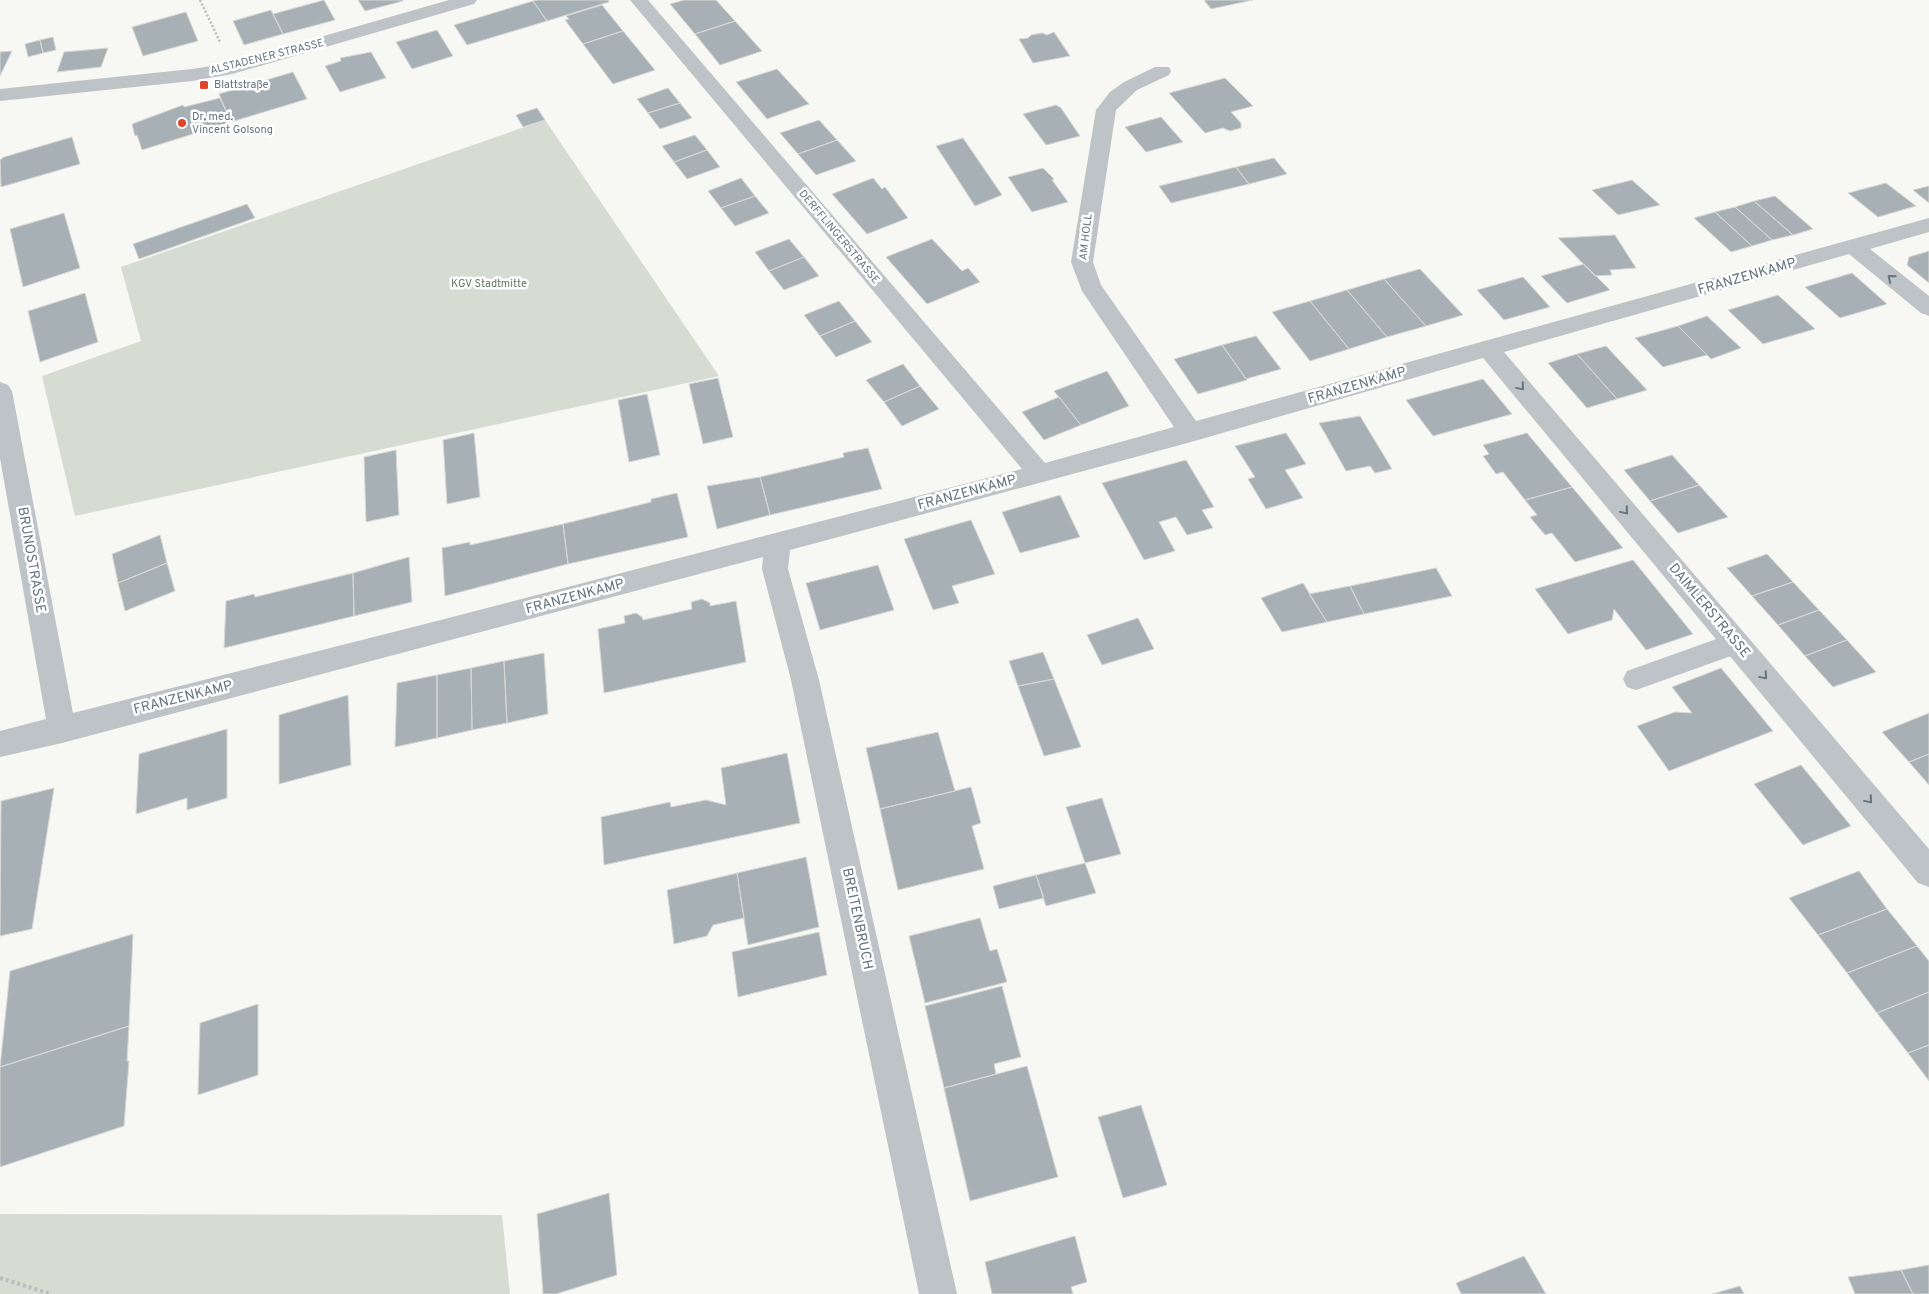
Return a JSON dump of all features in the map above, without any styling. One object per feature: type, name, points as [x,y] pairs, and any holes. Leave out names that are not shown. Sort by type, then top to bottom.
[{"type":"street","name":"ALSTADENER STRASSE","points":[[0,95],[192,75],[232,68],[468,0]]},
{"type":"street","name":"DERFFLINGERSTRASSE","points":[[640,0],[1040,474]]},
{"type":"street","name":"AM HOLL","points":[[1162,71],[1126,88],[1114,98],[1106,110],[1082,262],[1090,286],[1191,433]]},
{"type":"street","name":"FRANZENKAMP","points":[[0,744],[62,730],[1040,474],[1489,350],[1929,225]]},
{"type":"street","points":[[1854,247],[1929,308]]},
{"type":"street","name":"DAIMLERSTRASSE","points":[[1489,350],[1929,872]]},
{"type":"street","name":"BRUNOSTRASSE","points":[[0,391],[62,730]]},
{"type":"street","name":"BREITENBRUCH","points":[[778,544],[775,569],[805,680],[938,1294]]},
{"type":"lane","points":[[1636,679],[1736,643]]},
{"type":"path","points":[[200,0],[232,68]]},
{"type":"path","points":[[0,1278],[51,1294]]},
{"type":"green space","name":"KGV Stadtmitte","points":[[545,120],[719,376],[75,516],[42,376],[141,341],[121,267]]},
{"type":"green space","points":[[0,1214],[502,1215],[510,1294],[0,1294]]},
{"type":"building","points":[[324,0],[335,20],[283,34],[273,14]]},
{"type":"building","points":[[358,0],[403,0],[403,1],[365,11]]},
{"type":"building","points":[[608,0],[609,2],[547,21],[533,1]]},
{"type":"building","points":[[684,0],[716,0],[735,21],[695,34],[670,4]]},
{"type":"building","points":[[1204,0],[1253,0],[1211,9]]},
{"type":"building","points":[[533,1],[547,21],[467,45],[454,25]]},
{"type":"building","points":[[602,5],[623,31],[583,44],[565,20],[569,19],[566,16]]},
{"type":"building","points":[[271,10],[283,34],[244,45],[233,21]]},
{"type":"building","points":[[186,12],[198,41],[143,56],[132,27]]},
{"type":"building","points":[[735,21],[762,51],[720,65],[695,34]]},
{"type":"building","points":[[437,30],[453,56],[412,69],[396,42]]},
{"type":"building","points":[[623,31],[655,70],[613,84],[583,44]]},
{"type":"building","points":[[1054,32],[1070,56],[1033,63],[1019,39],[1042,33],[1047,35]]},
{"type":"building","points":[[53,37],[56,50],[43,53],[40,40]]},
{"type":"building","points":[[40,40],[43,53],[28,57],[25,44]]},
{"type":"building","points":[[108,48],[101,67],[57,72],[64,52]]},
{"type":"building","points":[[12,51],[0,76],[0,52]]},
{"type":"building","points":[[371,52],[386,78],[340,92],[325,66],[341,61],[340,58]]},
{"type":"building","points":[[777,69],[809,104],[767,119],[736,82]]},
{"type":"building","points":[[293,72],[307,99],[231,122],[219,94]]},
{"type":"building","points":[[1225,78],[1253,106],[1231,112],[1241,123],[1241,128],[1230,131],[1223,128],[1205,133],[1169,93]]},
{"type":"building","points":[[668,88],[680,103],[648,113],[637,99]]},
{"type":"building","name":"Dr. med. Vincent Golsong","points":[[220,98],[231,122],[142,150],[137,135],[135,136],[132,124],[183,105],[184,107]]},
{"type":"building","points":[[680,103],[692,118],[660,129],[648,113]]},
{"type":"building","points":[[1056,105],[1061,108],[1080,136],[1046,145],[1023,114]]},
{"type":"building","points":[[537,108],[545,120],[523,127],[516,115]]},
{"type":"building","points":[[1161,117],[1183,142],[1146,152],[1125,127]]},
{"type":"building","points":[[819,120],[837,140],[798,154],[780,133]]},
{"type":"building","points":[[695,135],[707,150],[674,162],[662,146]]},
{"type":"building","points":[[72,137],[80,164],[1,187],[0,160],[4,157]]},
{"type":"building","points":[[963,138],[1002,195],[975,206],[936,146]]},
{"type":"building","points":[[837,140],[856,161],[816,175],[798,154]]},
{"type":"building","points":[[707,150],[720,167],[687,179],[674,162]]},
{"type":"building","points":[[1274,158],[1287,174],[1249,184],[1236,167]]},
{"type":"building","points":[[1236,167],[1249,184],[1171,203],[1159,186]]},
{"type":"building","points":[[1043,168],[1054,179],[1052,180],[1068,202],[1032,212],[1008,177]]},
{"type":"building","points":[[741,178],[755,196],[721,208],[708,191]]},
{"type":"building","points":[[873,178],[882,189],[885,187],[908,218],[867,234],[832,194]]},
{"type":"building","points":[[1632,180],[1660,205],[1618,215],[1592,190]]},
{"type":"building","points":[[1886,183],[1916,206],[1878,217],[1848,193]]},
{"type":"building","points":[[1929,186],[1929,203],[1913,190]]},
{"type":"building","points":[[755,196],[769,213],[735,226],[721,208]]},
{"type":"building","points":[[1775,196],[1813,229],[1793,235],[1754,201]]},
{"type":"building","points":[[1754,201],[1793,235],[1772,240],[1735,207]]},
{"type":"building","points":[[247,204],[255,218],[139,259],[133,244]]},
{"type":"building","points":[[1735,207],[1772,240],[1752,246],[1715,212]]},
{"type":"building","points":[[1715,212],[1752,246],[1731,252],[1694,218]]},
{"type":"building","points":[[64,213],[80,268],[23,287],[10,229]]},
{"type":"building","points":[[1615,235],[1636,268],[1610,270],[1612,275],[1595,276],[1558,238]]},
{"type":"building","points":[[789,239],[804,257],[769,271],[755,252]]},
{"type":"building","points":[[932,239],[962,271],[968,268],[980,282],[927,304],[886,257]]},
{"type":"building","points":[[1929,251],[1929,283],[1907,265],[1909,257]]},
{"type":"building","points":[[804,257],[819,276],[784,290],[769,271]]},
{"type":"building","points":[[1584,264],[1610,290],[1567,303],[1541,276]]},
{"type":"building","points":[[1420,269],[1463,315],[1426,326],[1384,279]]},
{"type":"building","points":[[1852,273],[1887,304],[1840,318],[1805,287]]},
{"type":"building","points":[[1523,277],[1550,307],[1504,320],[1477,290]]},
{"type":"building","points":[[1384,279],[1426,326],[1387,337],[1347,290]]},
{"type":"building","points":[[1347,290],[1387,337],[1349,349],[1310,301]]},
{"type":"building","points":[[85,293],[98,342],[40,362],[28,311]]},
{"type":"building","points":[[1778,295],[1815,329],[1763,344],[1728,310]]},
{"type":"building","points":[[839,301],[855,321],[820,336],[804,315]]},
{"type":"building","points":[[1310,301],[1349,349],[1310,361],[1272,312]]},
{"type":"building","points":[[1707,316],[1741,348],[1711,359],[1678,326]]},
{"type":"building","points":[[855,321],[872,342],[836,357],[820,336]]},
{"type":"building","points":[[1678,326],[1707,355],[1663,367],[1635,338]]},
{"type":"building","points":[[1256,336],[1281,369],[1246,379],[1222,345]]},
{"type":"building","points":[[1222,345],[1247,380],[1198,394],[1174,359]]},
{"type":"building","points":[[1606,346],[1647,390],[1617,399],[1577,354]]},
{"type":"building","points":[[1577,354],[1617,399],[1587,408],[1548,363]]},
{"type":"building","points":[[903,364],[920,386],[884,402],[866,380]]},
{"type":"building","points":[[1107,371],[1129,406],[1081,425],[1054,391]]},
{"type":"building","points":[[718,378],[733,437],[703,444],[689,384]]},
{"type":"building","points":[[1483,379],[1512,414],[1433,436],[1406,400]]},
{"type":"building","points":[[920,386],[939,409],[902,426],[884,402]]},
{"type":"building","points":[[647,394],[660,455],[629,462],[618,400]]},
{"type":"building","points":[[1059,397],[1081,425],[1044,440],[1022,412]]},
{"type":"building","points":[[1360,416],[1392,469],[1375,473],[1370,466],[1346,471],[1319,423]]},
{"type":"building","points":[[474,433],[480,497],[447,504],[443,440]]},
{"type":"building","points":[[1286,433],[1306,464],[1285,470],[1303,498],[1266,509],[1248,479],[1255,477],[1235,446]]},
{"type":"building","points":[[1527,433],[1572,487],[1525,500],[1503,472],[1496,474],[1483,456],[1489,454],[1483,445]]},
{"type":"building","points":[[868,448],[882,489],[770,515],[760,477],[844,457],[843,453]]},
{"type":"building","points":[[396,450],[399,515],[366,522],[364,457]]},
{"type":"building","points":[[1672,455],[1699,485],[1650,501],[1624,470]]},
{"type":"building","points":[[1186,460],[1214,507],[1202,510],[1213,528],[1187,535],[1176,517],[1159,522],[1175,551],[1144,560],[1102,483]]},
{"type":"building","points":[[760,477],[770,515],[717,529],[707,486]]},
{"type":"building","points":[[1699,485],[1728,517],[1678,533],[1650,501]]},
{"type":"building","points":[[1572,487],[1623,548],[1575,562],[1552,533],[1545,535],[1530,517],[1537,515],[1525,500]]},
{"type":"building","points":[[677,493],[688,537],[568,564],[563,524],[651,502],[651,499]]},
{"type":"building","points":[[1060,495],[1080,537],[1020,553],[1002,512]]},
{"type":"building","points":[[971,520],[995,574],[952,586],[959,603],[933,610],[904,539]]},
{"type":"building","points":[[563,524],[568,564],[445,596],[442,548],[470,542],[470,545]]},
{"type":"building","points":[[160,535],[167,563],[118,583],[112,554]]},
{"type":"building","points":[[1767,554],[1793,582],[1752,596],[1727,568]]},
{"type":"building","points":[[409,557],[412,602],[354,616],[353,573]]},
{"type":"building","points":[[1633,560],[1693,634],[1646,650],[1614,609],[1612,620],[1568,634],[1535,589]]},
{"type":"building","points":[[167,563],[175,591],[125,611],[118,583]]},
{"type":"building","points":[[878,565],[894,610],[820,630],[806,583]]},
{"type":"building","points":[[1436,568],[1452,596],[1364,614],[1350,586]]},
{"type":"building","points":[[353,573],[354,616],[224,648],[226,601],[254,594],[255,597]]},
{"type":"building","points":[[1793,582],[1819,610],[1778,625],[1752,596]]},
{"type":"building","points":[[1303,583],[1327,622],[1282,632],[1261,598]]},
{"type":"building","points":[[1350,586],[1364,614],[1327,622],[1309,594]]},
{"type":"building","points":[[702,599],[710,603],[710,606],[736,601],[746,662],[604,693],[598,629],[625,623],[624,616],[636,613],[643,620],[692,609],[691,602]]},
{"type":"building","points":[[1819,610],[1847,640],[1805,656],[1778,625]]},
{"type":"building","points":[[1138,618],[1154,649],[1102,665],[1087,635]]},
{"type":"building","points":[[1847,640],[1876,672],[1833,687],[1805,656]]},
{"type":"building","points":[[1043,652],[1054,679],[1018,686],[1009,661]]},
{"type":"building","points":[[544,653],[548,714],[507,723],[504,661]]},
{"type":"building","points":[[504,661],[507,723],[472,730],[471,668]]},
{"type":"building","points":[[471,668],[472,730],[437,738],[437,675]]},
{"type":"building","points":[[1721,668],[1773,731],[1669,771],[1637,726],[1675,712],[1692,713],[1672,687]]},
{"type":"building","points":[[437,675],[437,738],[395,747],[397,683]]},
{"type":"building","points":[[1054,679],[1081,747],[1044,756],[1018,686]]},
{"type":"building","points":[[348,695],[351,765],[279,784],[279,715]]},
{"type":"building","points":[[1929,713],[1929,754],[1909,762],[1882,732]]},
{"type":"building","points":[[227,729],[227,798],[187,810],[187,798],[136,814],[139,754]]},
{"type":"building","points":[[938,732],[955,791],[880,809],[866,748]]},
{"type":"building","points":[[787,753],[800,823],[604,865],[601,817],[670,802],[671,807],[706,800],[726,805],[721,768]]},
{"type":"building","points":[[1929,754],[1929,785],[1909,762]]},
{"type":"building","points":[[1801,765],[1851,826],[1803,845],[1754,784]]},
{"type":"building","points":[[971,787],[981,823],[972,826],[984,869],[898,890],[880,809]]},
{"type":"building","points":[[54,788],[32,929],[0,936],[1,801]]},
{"type":"building","points":[[1102,798],[1121,854],[1085,863],[1066,807]]},
{"type":"building","points":[[806,857],[819,927],[748,945],[737,873]]},
{"type":"building","points":[[1085,863],[1096,893],[1046,906],[1036,875]]},
{"type":"building","points":[[1859,871],[1887,909],[1818,935],[1789,898]]},
{"type":"building","points":[[737,873],[744,918],[713,925],[707,936],[674,944],[667,890]]},
{"type":"building","points":[[1036,875],[1044,898],[999,909],[993,886]]},
{"type":"building","points":[[1887,909],[1917,946],[1847,973],[1818,935]]},
{"type":"building","points":[[980,918],[990,951],[997,949],[1007,982],[925,1003],[909,936]]},
{"type":"building","points":[[819,932],[827,975],[738,997],[732,952]]},
{"type":"building","points":[[133,934],[129,1026],[0,1067],[10,971]]},
{"type":"building","points":[[1917,946],[1929,961],[1929,992],[1877,1013],[1847,973]]},
{"type":"building","points":[[1002,986],[1021,1057],[994,1064],[996,1074],[944,1088],[925,1006]]},
{"type":"building","points":[[1929,992],[1929,1045],[1908,1053],[1877,1013]]},
{"type":"building","points":[[258,1004],[258,1075],[198,1095],[200,1023]]},
{"type":"building","points":[[129,1026],[127,1061],[129,1061],[124,1126],[0,1167],[0,1067]]},
{"type":"building","points":[[1929,1045],[1929,1081],[1908,1053]]},
{"type":"building","points":[[1027,1066],[1058,1177],[970,1201],[944,1088]]},
{"type":"building","points":[[1141,1105],[1167,1185],[1123,1198],[1098,1117]]},
{"type":"building","points":[[609,1193],[617,1275],[556,1294],[543,1294],[537,1214]]},
{"type":"building","points":[[1075,1236],[1087,1282],[1071,1287],[1073,1294],[992,1294],[985,1262]]},
{"type":"building","points":[[1524,1256],[1546,1294],[1461,1294],[1456,1283]]},
{"type":"building","points":[[1929,1265],[1929,1294],[1913,1294],[1901,1270]]},
{"type":"building","points":[[1901,1270],[1913,1294],[1855,1294],[1848,1277]]},
{"type":"building","points":[[1740,1286],[1744,1294],[1712,1294]]},
{"type":"place","name":"Blattstraße","points":[[204,85]]},
{"type":"place","name":"Dr. med. Vincent Golsong","points":[[182,123]]}]
